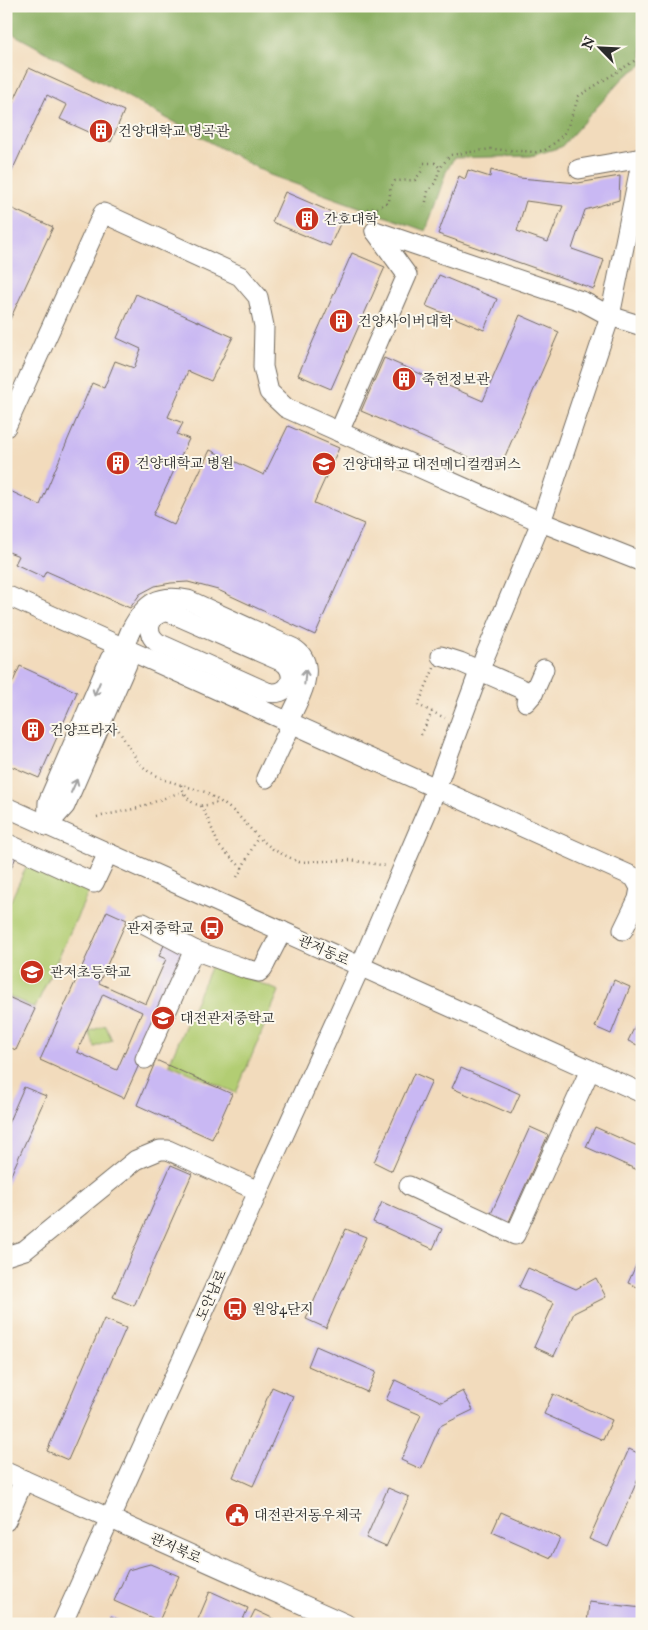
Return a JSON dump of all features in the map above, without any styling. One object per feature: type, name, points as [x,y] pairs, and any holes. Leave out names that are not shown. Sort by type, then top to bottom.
[{"type":"street","points":[[578,170],[642,158]]},
{"type":"street","name":"도안남로","points":[[62,1624],[360,967],[436,787],[480,670],[541,522],[610,316],[642,158]]},
{"type":"street","points":[[6,427],[103,212],[240,276],[258,296],[264,326],[263,367],[269,392],[286,408],[541,522],[642,562]]},
{"type":"street","points":[[339,432],[407,275],[375,231],[584,302],[610,316],[642,326]]},
{"type":"street","points":[[6,595],[122,649],[436,787],[634,877],[640,888],[638,899],[623,930]]},
{"type":"street","points":[[47,826],[48,802],[110,658],[122,649],[137,618],[188,600],[286,644],[303,657],[307,673],[304,686],[266,778]]},
{"type":"street","points":[[158,610],[171,613],[285,663],[291,672],[290,683],[283,691],[278,693],[267,692],[158,643],[150,635],[149,624],[158,610]]},
{"type":"street","points":[[439,660],[480,670],[529,698],[544,669]]},
{"type":"street","name":"관저동로","points":[[6,807],[642,1094]]},
{"type":"street","points":[[6,843],[94,883],[108,853]]},
{"type":"street","points":[[143,923],[194,950],[259,972],[263,968],[282,931]]},
{"type":"street","points":[[145,1059],[194,950]]},
{"type":"street","points":[[408,1186],[515,1235],[590,1070]]},
{"type":"street","points":[[6,1256],[25,1250],[136,1160],[160,1150],[168,1150],[258,1191]]},
{"type":"street","name":"관저북로","points":[[6,1472],[346,1624]]},
{"type":"street","points":[[6,1521],[24,1480]]},
{"type":"path","points":[[426,207],[428,191],[435,184],[440,168],[450,155],[491,149],[536,152],[545,150],[566,131],[579,96],[642,56]]},
{"type":"path","points":[[367,209],[378,208],[389,201],[394,181],[414,180],[421,172],[424,162],[435,163],[440,168]]},
{"type":"path","points":[[439,660],[418,705],[445,718]]},
{"type":"path","points":[[422,735],[432,712]]},
{"type":"path","points":[[114,723],[138,762],[148,771],[165,780],[205,792],[220,801],[236,813],[258,837],[274,850],[298,862],[350,860],[387,866]]},
{"type":"path","points":[[181,785],[184,794],[197,806],[220,801]]},
{"type":"path","points":[[97,817],[138,808],[178,793],[184,794]]},
{"type":"path","points":[[201,806],[219,846],[242,868]]},
{"type":"path","points":[[236,879],[258,837]]},
{"type":"green space","points":[[6,6],[642,6],[642,65],[624,77],[561,147],[531,156],[454,158],[446,172],[426,231],[270,175],[6,30]]},
{"type":"green space","name":"관저초등학교","points":[[28,863],[89,891],[35,1008],[6,995],[6,911]]},
{"type":"green space","points":[[212,963],[279,991],[236,1093],[169,1064]]},
{"type":"green space","points":[[105,1025],[112,1040],[95,1047],[89,1032]]},
{"type":"building","name":"건양대학교 명곡관","points":[[29,68],[124,111],[111,142],[60,119],[67,105],[47,95],[6,184],[6,108],[10,109]]},
{"type":"building","points":[[468,170],[490,177],[491,170],[519,178],[578,183],[620,176],[619,200],[585,210],[572,249],[604,260],[594,289],[438,234],[459,176],[465,179]],"holes":[[[526,201],[563,206],[548,242],[517,231]]]},
{"type":"building","name":"간호대학","points":[[285,192],[343,217],[330,246],[272,222]]},
{"type":"building","points":[[6,206],[53,227],[6,328]]},
{"type":"building","name":"건양사이버대학","points":[[352,253],[385,267],[331,389],[298,375]]},
{"type":"building","points":[[439,275],[497,299],[484,330],[426,306]]},
{"type":"building","name":"건양대학교 병원","points":[[136,294],[233,337],[211,381],[188,371],[168,417],[183,423],[177,434],[189,439],[153,515],[174,525],[210,450],[264,475],[288,426],[339,448],[314,503],[364,524],[315,635],[218,590],[188,582],[155,586],[140,594],[130,608],[46,571],[43,577],[15,564],[19,556],[6,551],[6,489],[40,505],[92,383],[104,388],[115,361],[134,368],[141,349],[117,338]]},
{"type":"building","name":"죽헌정보관","points":[[520,315],[559,332],[499,470],[361,411],[384,358],[483,401]]},
{"type":"building","name":"건양프라자","points":[[20,666],[77,692],[39,778],[6,764],[6,697]]},
{"type":"building","points":[[6,850],[17,855],[6,879]]},
{"type":"building","points":[[107,911],[127,920],[99,983],[146,1004],[166,959],[159,956],[166,941],[190,951],[124,1098],[40,1060]],"holes":[[[103,994],[142,1012],[117,1070],[77,1052]]]},
{"type":"building","points":[[614,980],[630,987],[611,1034],[595,1027]]},
{"type":"building","points":[[6,996],[35,1009],[16,1050],[6,1046]]},
{"type":"building","points":[[642,1011],[642,1047],[628,1041]]},
{"type":"building","points":[[156,1060],[232,1094],[212,1139],[137,1105]]},
{"type":"building","points":[[461,1068],[520,1094],[511,1114],[452,1088]]},
{"type":"building","points":[[414,1073],[432,1081],[392,1171],[374,1162]]},
{"type":"building","points":[[24,1087],[46,1096],[6,1186],[6,1128]]},
{"type":"building","points":[[530,1127],[548,1135],[508,1224],[490,1216]]},
{"type":"building","points":[[595,1127],[642,1148],[642,1172],[586,1147]]},
{"type":"building","points":[[171,1165],[192,1174],[134,1306],[113,1297]]},
{"type":"building","points":[[382,1202],[442,1229],[433,1249],[373,1222]]},
{"type":"building","points":[[346,1229],[366,1237],[326,1328],[306,1319]]},
{"type":"building","points":[[642,1252],[642,1289],[628,1283]]},
{"type":"building","points":[[528,1268],[576,1289],[596,1278],[606,1297],[574,1313],[554,1356],[534,1347],[554,1303],[519,1287]]},
{"type":"building","points":[[104,1319],[126,1328],[68,1460],[47,1451]]},
{"type":"building","points":[[316,1346],[376,1372],[367,1392],[308,1366]]},
{"type":"building","points":[[395,1380],[442,1402],[463,1391],[473,1410],[440,1426],[421,1469],[401,1460],[421,1415],[386,1400]]},
{"type":"building","points":[[272,1387],[293,1396],[253,1486],[233,1477]]},
{"type":"building","points":[[553,1394],[612,1420],[603,1440],[544,1414]]},
{"type":"building","points":[[629,1449],[642,1455],[642,1470],[608,1547],[589,1539]]},
{"type":"building","points":[[388,1488],[409,1497],[386,1547],[366,1538]]},
{"type":"building","points":[[501,1512],[560,1538],[551,1558],[492,1532]]},
{"type":"building","points":[[150,1564],[179,1576],[159,1621],[114,1601],[128,1570]]},
{"type":"building","points":[[210,1591],[248,1608],[241,1624],[196,1624]]},
{"type":"building","points":[[589,1602],[642,1608],[642,1624],[587,1624]]},
{"type":"building","points":[[255,1610],[285,1624],[248,1624]]},
{"type":"building","points":[[111,1616],[128,1624],[108,1624]]},
{"type":"place","name":"건양대학교 명곡관","points":[[101,131]]},
{"type":"place","name":"간호대학","points":[[307,219]]},
{"type":"place","name":"건양사이버대학","points":[[341,321]]},
{"type":"place","name":"죽헌정보관","points":[[404,379]]},
{"type":"place","name":"건양대학교 병원","points":[[118,463]]},
{"type":"place","name":"건양대학교 대전메디컬캠퍼스","points":[[324,464]]},
{"type":"place","name":"건양프라자","points":[[33,730]]},
{"type":"place","name":"관저중학교","points":[[212,928]]},
{"type":"place","name":"관저초등학교","points":[[32,972]]},
{"type":"place","name":"대전관저중학교","points":[[163,1018]]},
{"type":"place","name":"원앙4단지","points":[[235,1309]]},
{"type":"place","name":"대전관저동우체국","points":[[237,1515]]}]
